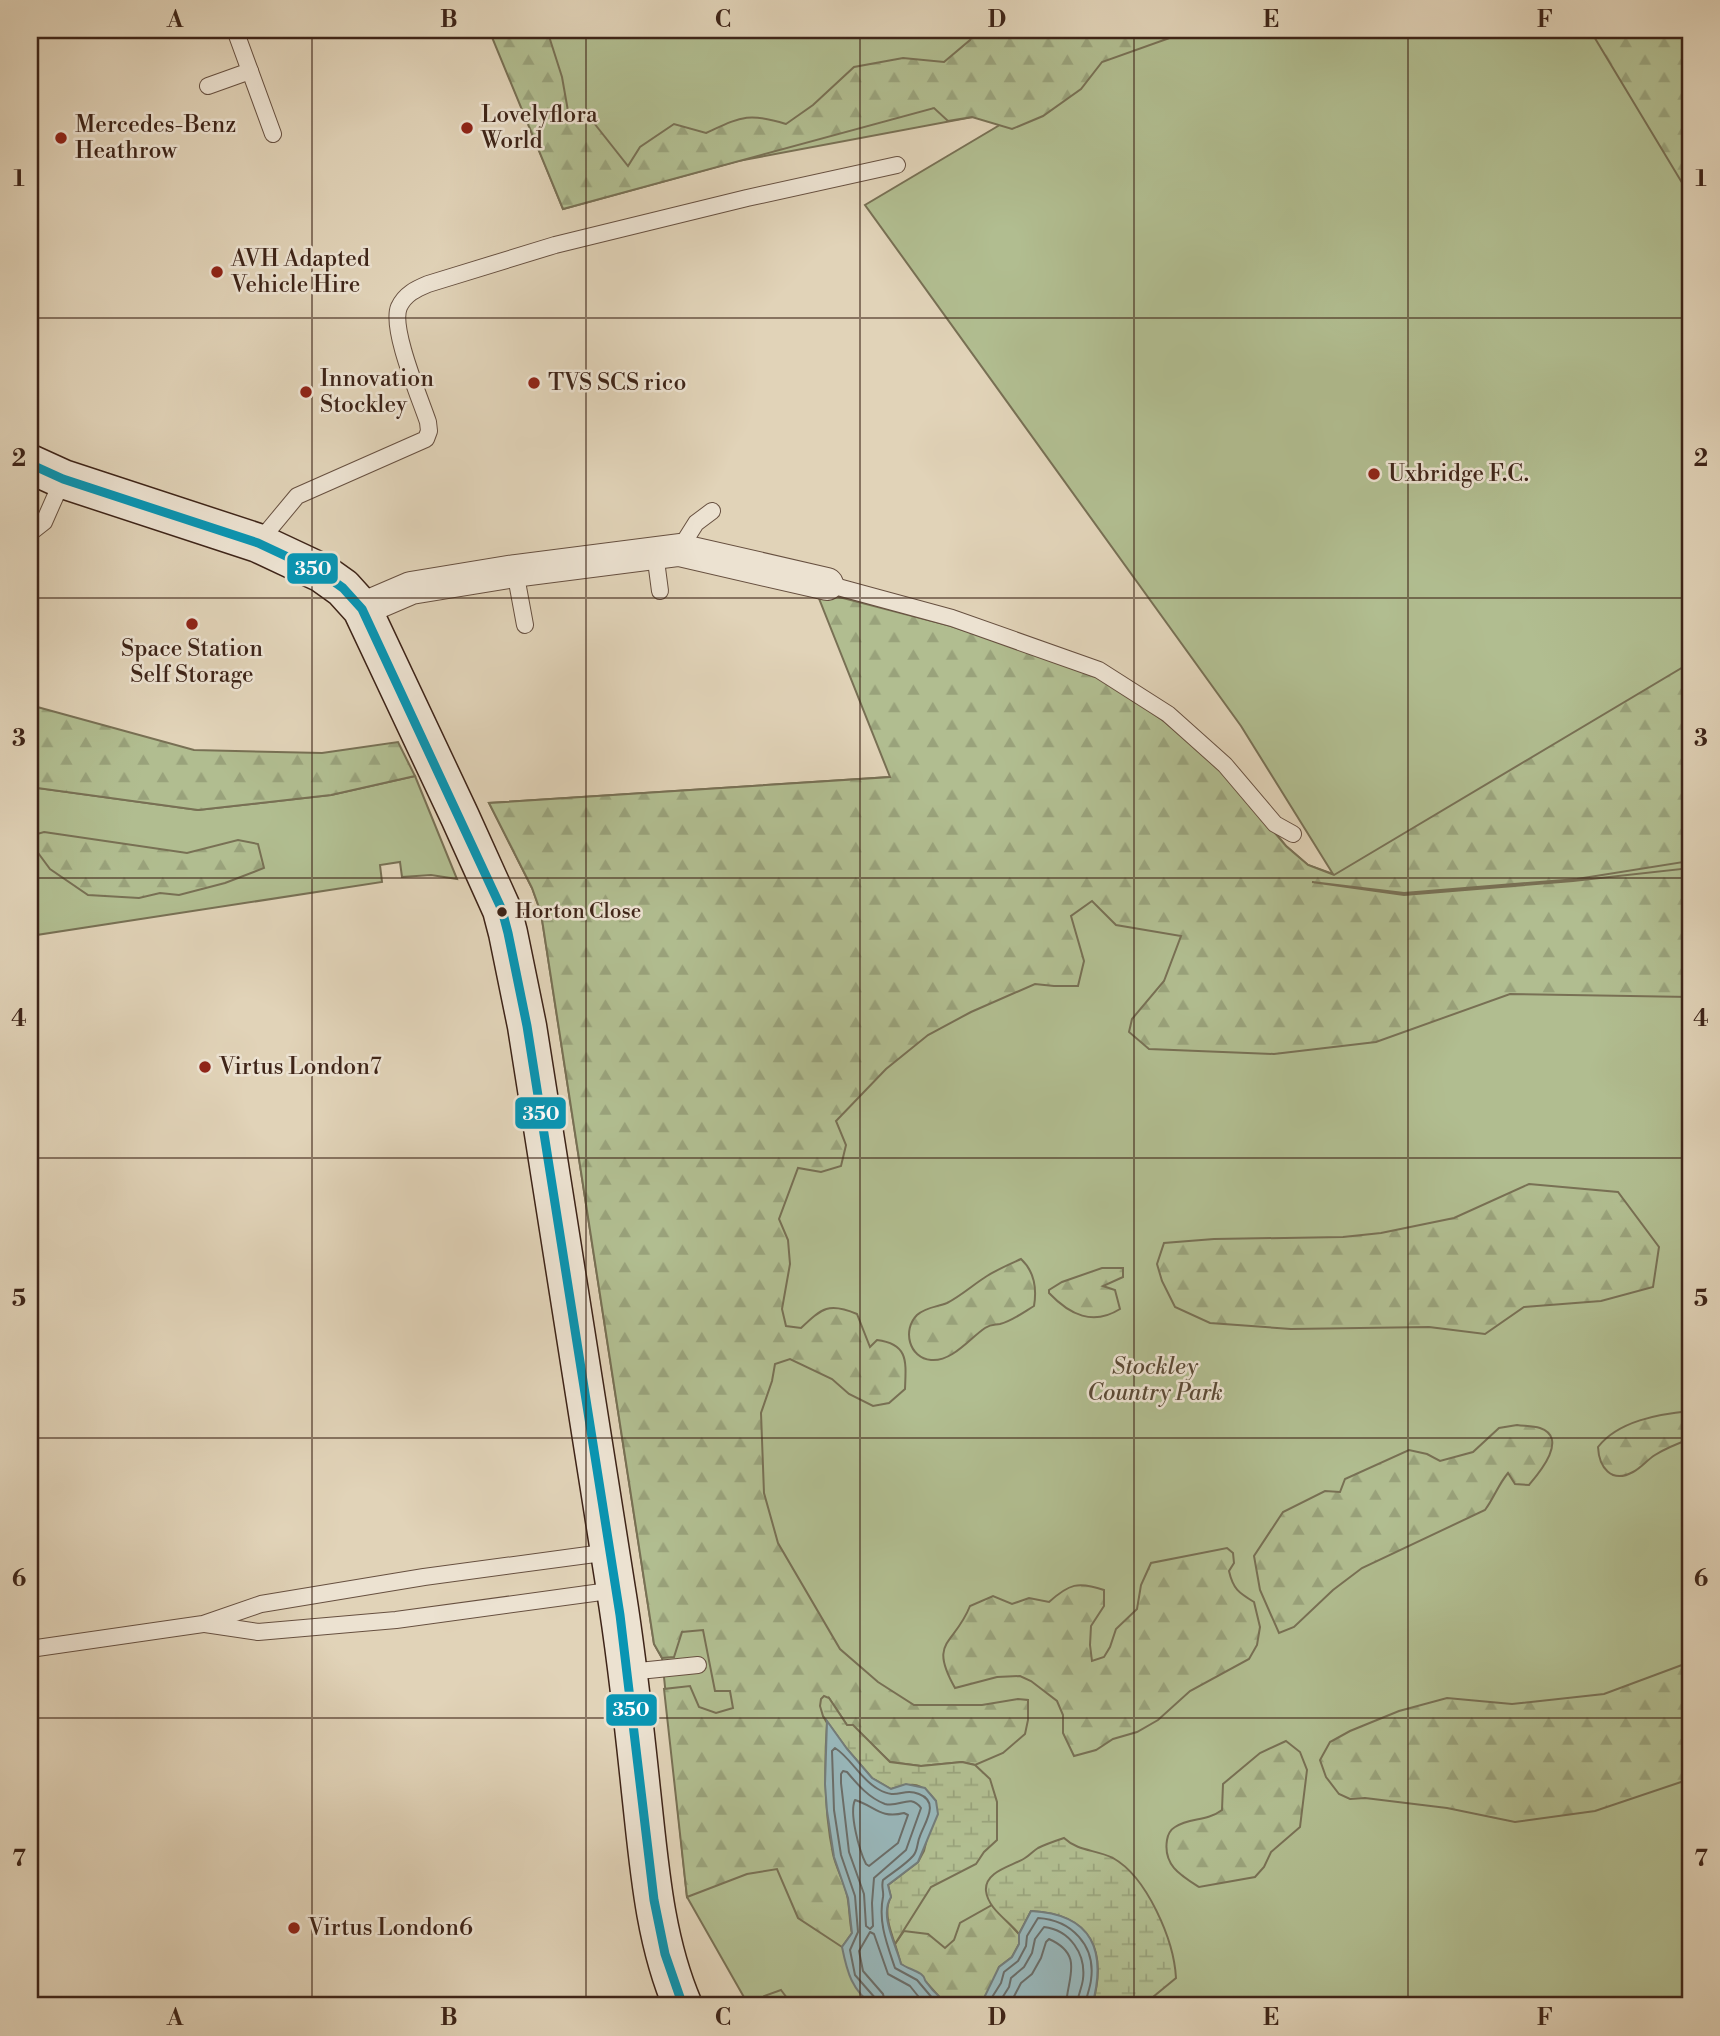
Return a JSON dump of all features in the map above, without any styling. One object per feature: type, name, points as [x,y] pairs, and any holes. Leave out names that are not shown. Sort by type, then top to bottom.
[{"type":"street","points":[[46,471],[258,543],[322,573],[343,588],[362,609],[502,911],[529,1040],[617,1590],[629,1672],[650,1874],[661,1936],[682,2006]]},
{"type":"street","points":[[362,609],[411,588],[667,551],[827,584]]},
{"type":"lane","points":[[235,30],[273,134]]},
{"type":"lane","points":[[208,86],[250,71]]},
{"type":"lane","points":[[258,543],[297,496],[426,439],[428,422],[397,330],[398,309],[410,293],[428,284],[555,245],[747,198],[897,166]]},
{"type":"lane","points":[[30,533],[44,522],[46,471]]},
{"type":"lane","points":[[660,591],[667,551],[712,511]]},
{"type":"lane","points":[[515,571],[525,625]]},
{"type":"lane","points":[[827,584],[951,618],[1099,670],[1168,714],[1225,765],[1275,824],[1293,834]]},
{"type":"lane","points":[[30,1649],[202,1624],[261,1604],[424,1577],[610,1552]]},
{"type":"lane","points":[[202,1624],[258,1632],[396,1620],[617,1590]]},
{"type":"lane","points":[[629,1672],[698,1665]]},
{"type":"green space","points":[[489,30],[547,30],[562,77],[568,111],[590,118],[628,166],[640,147],[674,124],[706,133],[728,123],[753,117],[786,124],[813,105],[854,67],[903,58],[944,62],[970,40],[975,30],[1192,30],[1102,62],[1081,89],[1043,116],[1012,129],[972,117],[948,121],[934,108],[563,209]]},
{"type":"green space","name":"Stockley Country Park","points":[[490,30],[1690,30],[1690,2006],[749,2006],[687,1897],[662,1658],[654,1644],[541,913],[532,888],[489,803],[890,777],[951,626],[1165,722],[1270,826],[1286,846],[1308,865],[1333,874],[1241,726],[865,205],[998,126],[1021,108],[738,161],[563,209]]},
{"type":"green space","points":[[1590,30],[1690,30],[1690,196]]},
{"type":"green space","points":[[816,591],[951,626],[1097,673],[1165,722],[1220,769],[1286,846],[1308,865],[1334,875],[1690,663],[1690,861],[1577,879],[1404,893],[1312,882],[1404,895],[1573,881],[1690,868],[1690,997],[1510,994],[1376,1042],[1274,1054],[1149,1049],[1129,1032],[1132,1019],[1164,981],[1181,936],[1116,925],[1092,901],[1071,916],[1084,961],[1078,986],[1035,984],[971,1012],[928,1035],[886,1069],[836,1121],[846,1145],[841,1166],[821,1172],[798,1168],[779,1219],[788,1240],[790,1264],[782,1309],[786,1326],[801,1328],[826,1309],[847,1310],[857,1314],[870,1347],[877,1340],[887,1342],[900,1350],[906,1371],[905,1389],[889,1403],[873,1406],[849,1394],[832,1379],[790,1359],[775,1364],[761,1413],[764,1493],[778,1543],[840,1649],[878,1682],[914,1705],[982,1705],[1028,1700],[1025,1734],[1003,1753],[975,1765],[962,1762],[921,1766],[890,1762],[853,1726],[847,1725],[829,1698],[823,1716],[827,1723],[826,1805],[834,1859],[847,1895],[852,1933],[842,1947],[798,1918],[777,1869],[747,1874],[687,1897],[664,1689],[690,1686],[699,1707],[716,1713],[733,1708],[730,1691],[715,1691],[703,1630],[682,1632],[674,1657],[662,1658],[654,1644],[541,913],[532,888],[489,803],[890,777]]},
{"type":"green space","points":[[30,705],[194,750],[322,753],[398,742],[415,776],[331,795],[198,810],[30,787]]},
{"type":"green space","points":[[415,776],[457,879],[431,875],[402,877],[400,862],[380,865],[382,882],[30,936],[30,787],[198,810],[331,795]]},
{"type":"green space","points":[[44,832],[187,853],[238,840],[258,844],[264,868],[225,883],[179,895],[160,893],[139,898],[88,895],[50,869],[30,842],[30,836]]},
{"type":"green space","points":[[1529,1184],[1618,1192],[1659,1247],[1653,1287],[1601,1301],[1524,1307],[1485,1334],[1429,1327],[1291,1329],[1210,1323],[1175,1307],[1157,1264],[1164,1243],[1214,1239],[1343,1237],[1381,1233],[1454,1218]]},
{"type":"green space","points":[[1021,1259],[1034,1281],[1034,1306],[1009,1321],[987,1327],[939,1360],[923,1358],[917,1354],[909,1335],[912,1321],[920,1312],[947,1303],[991,1273]]},
{"type":"green space","points":[[1102,1268],[1123,1268],[1123,1277],[1103,1286],[1115,1290],[1120,1309],[1110,1314],[1100,1317],[1082,1316],[1065,1307],[1049,1293],[1049,1290],[1062,1282]]},
{"type":"green space","points":[[1690,1411],[1690,1439],[1659,1452],[1625,1475],[1613,1475],[1604,1467],[1598,1447],[1616,1431],[1640,1420]]},
{"type":"green space","points":[[1517,1425],[1540,1428],[1552,1439],[1549,1456],[1529,1485],[1515,1484],[1508,1473],[1485,1510],[1362,1568],[1333,1590],[1294,1627],[1279,1633],[1260,1590],[1254,1556],[1283,1512],[1325,1491],[1340,1492],[1345,1479],[1409,1450],[1427,1454],[1440,1461],[1473,1452],[1499,1428]]},
{"type":"green space","points":[[1227,1548],[1233,1553],[1234,1563],[1229,1571],[1232,1582],[1254,1602],[1260,1627],[1257,1645],[1249,1659],[1190,1691],[1158,1720],[1137,1732],[1113,1739],[1096,1750],[1074,1756],[1063,1733],[1063,1715],[1057,1701],[1031,1681],[1020,1676],[997,1677],[955,1688],[947,1672],[944,1661],[946,1644],[970,1606],[993,1596],[1012,1604],[1029,1598],[1049,1602],[1062,1591],[1080,1585],[1104,1590],[1104,1606],[1091,1626],[1092,1661],[1104,1657],[1116,1629],[1137,1609],[1141,1585],[1151,1563]]},
{"type":"green space","points":[[1690,1662],[1690,1779],[1595,1811],[1515,1822],[1447,1808],[1365,1798],[1350,1799],[1339,1794],[1326,1777],[1320,1760],[1330,1742],[1350,1731],[1399,1711],[1447,1698],[1512,1704],[1604,1694]]},
{"type":"green space","points":[[824,1696],[829,1698],[847,1725],[853,1725],[890,1762],[921,1766],[962,1762],[975,1765],[990,1779],[997,1802],[997,1840],[976,1864],[931,1887],[895,1944],[888,1920],[891,1897],[888,1885],[918,1862],[924,1851],[936,1801],[917,1785],[891,1789],[872,1778],[823,1716],[820,1706]]},
{"type":"green space","points":[[1286,1741],[1300,1752],[1307,1770],[1300,1827],[1271,1852],[1264,1867],[1255,1877],[1199,1887],[1185,1878],[1170,1863],[1166,1849],[1173,1828],[1222,1810],[1223,1784],[1260,1753]]},
{"type":"green space","points":[[1064,1838],[1075,1846],[1113,1858],[1125,1867],[1147,1894],[1164,1928],[1176,1978],[1142,2006],[1092,2006],[1098,1969],[1096,1953],[1081,1928],[1052,1914],[1031,1911],[1019,1934],[995,1909],[988,1897],[987,1884],[994,1874],[1038,1848]]},
{"type":"green space","points":[[992,1905],[1019,1934],[1019,1944],[1012,1957],[999,1967],[984,1998],[960,2006],[943,2001],[926,1982],[901,1964],[895,1944],[904,1931],[928,1934],[945,1948],[954,1940],[960,1923]]},
{"type":"green space","points":[[781,1990],[793,2006],[754,2006],[764,1996]]},
{"type":"water","points":[[827,1721],[872,1778],[891,1789],[906,1784],[925,1788],[936,1801],[938,1814],[918,1862],[888,1885],[891,1897],[888,1921],[901,1964],[921,1974],[933,1991],[946,2001],[959,2004],[975,2001],[984,1998],[999,1967],[1012,1957],[1019,1944],[1019,1934],[1031,1911],[1052,1914],[1069,1919],[1082,1928],[1090,1939],[1098,1968],[1092,2006],[874,2006],[860,1994],[849,1973],[842,1947],[852,1933],[848,1898],[834,1857],[827,1811]]},
{"type":"transit line","name":"350","points":[[30,464],[63,479],[258,543],[322,573],[343,588],[362,609],[502,910],[527,1026],[620,1615],[654,1900],[665,1954],[683,2006]]},
{"type":"place","name":"Lovelyflora World","points":[[467,128]]},
{"type":"place","name":"Mercedes-Benz Heathrow","points":[[61,138]]},
{"type":"place","name":"AVH Adapted Vehicle Hire","points":[[217,272]]},
{"type":"place","name":"TVS SCS rico","points":[[534,383]]},
{"type":"place","name":"Innovation Stockley","points":[[306,392]]},
{"type":"place","name":"Uxbridge F.C.","points":[[1374,474]]},
{"type":"place","name":"Space Station Self Storage","points":[[192,624]]},
{"type":"place","name":"Horton Close","points":[[502,912]]},
{"type":"place","name":"Virtus London7","points":[[205,1067]]},
{"type":"place","name":"Virtus London6","points":[[294,1928]]}]
